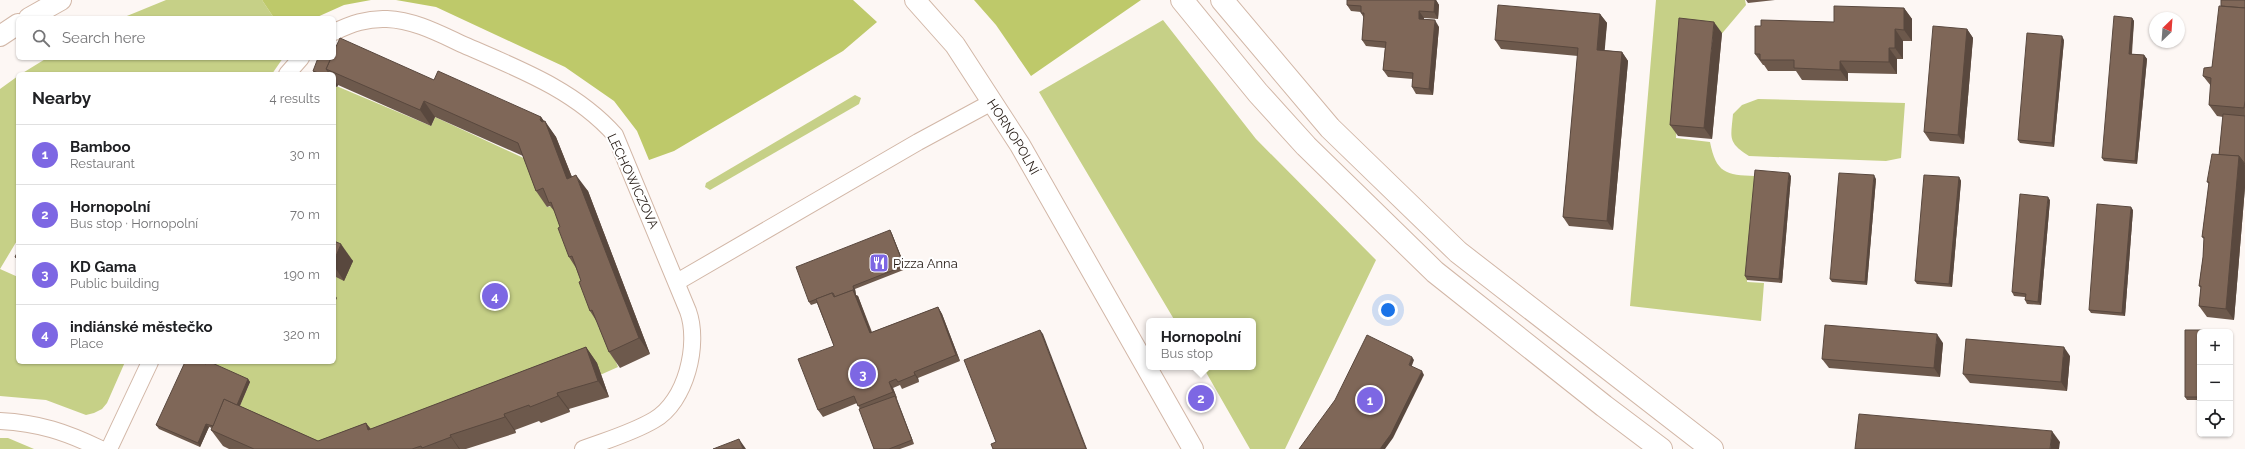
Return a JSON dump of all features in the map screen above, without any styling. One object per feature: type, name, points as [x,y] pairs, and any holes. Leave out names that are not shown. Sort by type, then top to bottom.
[{"type":"highway","points":[[1182,0],[1258,93],[1306,146],[1435,272],[1604,406],[1661,449]]},
{"type":"highway","points":[[1222,0],[1330,128],[1458,252],[1712,449]]},
{"type":"street","points":[[33,16],[61,0]]},
{"type":"street","name":"HORNOPOLNÍ","points":[[915,0],[955,45],[1020,145],[1146,366]]},
{"type":"street","name":"LECHOWICZOVA","points":[[336,31],[357,22],[387,19],[415,24],[541,79],[574,99],[600,118],[615,135],[677,282],[690,317],[693,334],[692,353],[686,376],[679,393],[655,420],[622,442],[583,449]]},
{"type":"street","points":[[0,36],[16,25]]},
{"type":"street","points":[[289,72],[299,60]]},
{"type":"street","points":[[677,282],[918,142],[992,102]]},
{"type":"street","points":[[109,449],[149,364]]},
{"type":"street","name":"HORNOPOLNÍ","points":[[1148,370],[1193,449]]},
{"type":"street","points":[[0,421],[23,422],[50,427],[101,449]]},
{"type":"green space","points":[[166,0],[262,0],[273,16],[127,16]]},
{"type":"green space","points":[[262,0],[371,0],[344,5],[319,16],[273,16]]},
{"type":"green space","points":[[396,0],[853,0],[877,22],[843,51],[674,151],[649,160],[637,131],[614,101],[565,67],[436,7]]},
{"type":"green space","points":[[974,0],[1141,0],[1031,76],[996,25]]},
{"type":"green space","points":[[1656,0],[1745,0],[1746,5],[1719,37],[1685,34],[1676,138],[1710,142],[1715,160],[1724,170],[1737,175],[1755,176],[1747,282],[1764,283],[1761,321],[1630,306]]},
{"type":"green space","points":[[1163,20],[1256,139],[1376,260],[1285,449],[1250,449],[1205,370],[1256,370],[1256,318],[1173,318],[1039,92]]},
{"type":"green space","points":[[44,60],[282,60],[273,72],[24,72]]},
{"type":"green space","points":[[16,77],[16,242],[0,269],[0,89]]},
{"type":"green space","points":[[336,86],[431,126],[435,117],[528,160],[547,207],[553,206],[599,328],[602,327],[618,367],[600,375],[308,449],[235,417],[250,382],[208,364],[336,364]]},
{"type":"green space","points":[[855,95],[861,98],[859,104],[710,190],[705,187],[706,183]]},
{"type":"green space","points":[[1758,99],[1905,103],[1901,158],[1886,161],[1749,156],[1737,147],[1732,139],[1733,114],[1742,105]]},
{"type":"green space","points":[[0,269],[16,276],[16,364],[124,364],[107,403],[102,409],[94,413],[86,415],[46,400],[0,396]]},
{"type":"green space","points":[[0,438],[8,438],[34,449],[0,449]]},
{"type":"building","points":[[1347,0],[1435,0],[1434,12],[1419,11],[1419,19],[1435,20],[1429,89],[1412,87],[1413,73],[1383,70],[1386,42],[1362,40],[1364,13],[1361,13],[1361,6],[1347,5]]},
{"type":"building","points":[[2221,0],[2245,0],[2245,8],[2221,6]]},
{"type":"building","points":[[1498,5],[1600,14],[1597,50],[1622,52],[1607,221],[1563,217],[1578,48],[1495,40]]},
{"type":"building","points":[[1834,6],[1904,8],[1904,30],[1895,29],[1895,48],[1889,48],[1889,62],[1840,61],[1840,70],[1794,68],[1794,60],[1760,60],[1760,54],[1755,54],[1755,26],[1761,26],[1761,20],[1834,22]]},
{"type":"building","points":[[2219,6],[2245,8],[2244,108],[2209,105],[2211,78],[2203,76],[2204,68],[2212,67]]},
{"type":"building","points":[[2114,16],[2132,18],[2129,54],[2144,55],[2135,161],[2102,158]]},
{"type":"building","points":[[1679,18],[1714,22],[1704,128],[1670,125]]},
{"type":"building","points":[[1933,26],[1967,29],[1958,135],[1924,132]]},
{"type":"building","points":[[2027,33],[2062,36],[2052,143],[2018,140]]},
{"type":"building","points":[[340,38],[434,80],[438,71],[541,117],[540,120],[542,122],[545,121],[567,179],[576,175],[639,338],[609,352],[592,310],[590,311],[579,282],[581,281],[572,256],[569,257],[558,228],[560,227],[551,202],[549,203],[543,188],[536,191],[518,143],[424,101],[420,110],[336,73],[336,72],[326,69],[330,60],[336,60],[336,47]]},
{"type":"building","points":[[317,60],[330,60],[326,69],[328,72],[313,71]]},
{"type":"building","points":[[2223,114],[2245,116],[2245,164],[2239,156],[2219,155]]},
{"type":"building","points":[[2212,154],[2239,156],[2226,309],[2199,306],[2201,286],[2199,286],[2204,237],[2202,237],[2209,182],[2207,182]]},
{"type":"building","points":[[1755,170],[1789,173],[1779,279],[1745,276]]},
{"type":"building","points":[[1839,173],[1874,175],[1865,282],[1830,279]]},
{"type":"building","points":[[1924,175],[1959,177],[1949,284],[1915,281]]},
{"type":"building","points":[[2020,194],[2048,197],[2038,302],[2025,300],[2026,294],[2012,292]]},
{"type":"building","points":[[2097,204],[2131,207],[2122,313],[2089,310]]},
{"type":"building","points":[[890,230],[904,266],[853,286],[854,291],[853,290],[835,297],[832,293],[809,302],[796,267]]},
{"type":"building","points":[[336,242],[341,244],[336,256]]},
{"type":"building","points":[[853,290],[870,333],[938,307],[956,355],[914,372],[915,375],[898,382],[896,379],[889,382],[893,392],[858,406],[854,396],[818,410],[798,359],[834,346],[816,299],[832,293],[834,297]]},
{"type":"building","points":[[1825,325],[1937,334],[1934,368],[1822,359]]},
{"type":"building","points":[[1040,330],[1086,449],[993,449],[991,444],[996,442],[964,360]]},
{"type":"building","points":[[2185,330],[2197,330],[2197,397],[2185,397]]},
{"type":"building","points":[[1367,335],[1412,357],[1409,365],[1422,371],[1391,434],[1380,449],[1299,449],[1335,400]]},
{"type":"building","points":[[1966,339],[2064,347],[2061,382],[1963,374]]},
{"type":"building","points":[[586,347],[598,381],[557,393],[558,396],[530,407],[529,405],[504,414],[505,417],[450,435],[451,437],[422,448],[421,446],[412,449],[254,449],[211,430],[224,399],[318,441],[366,423],[368,430]]},
{"type":"building","points":[[184,364],[214,364],[248,379],[237,405],[224,399],[213,426],[206,424],[198,443],[156,425]]},
{"type":"building","points":[[895,396],[912,440],[889,449],[874,449],[859,409]]},
{"type":"building","points":[[1859,414],[2052,431],[2050,449],[1855,449]]},
{"type":"building","points":[[739,439],[743,449],[713,449]]},
{"type":"place","name":"Pizza Anna","points":[[879,263]]},
{"type":"place","name":"indiánské městečko","points":[[495,296]]},
{"type":"place","name":"KD Gama","points":[[863,374]]},
{"type":"place","name":"Hornopolní","points":[[1201,398]]},
{"type":"place","name":"Bamboo","points":[[1370,400]]}]
